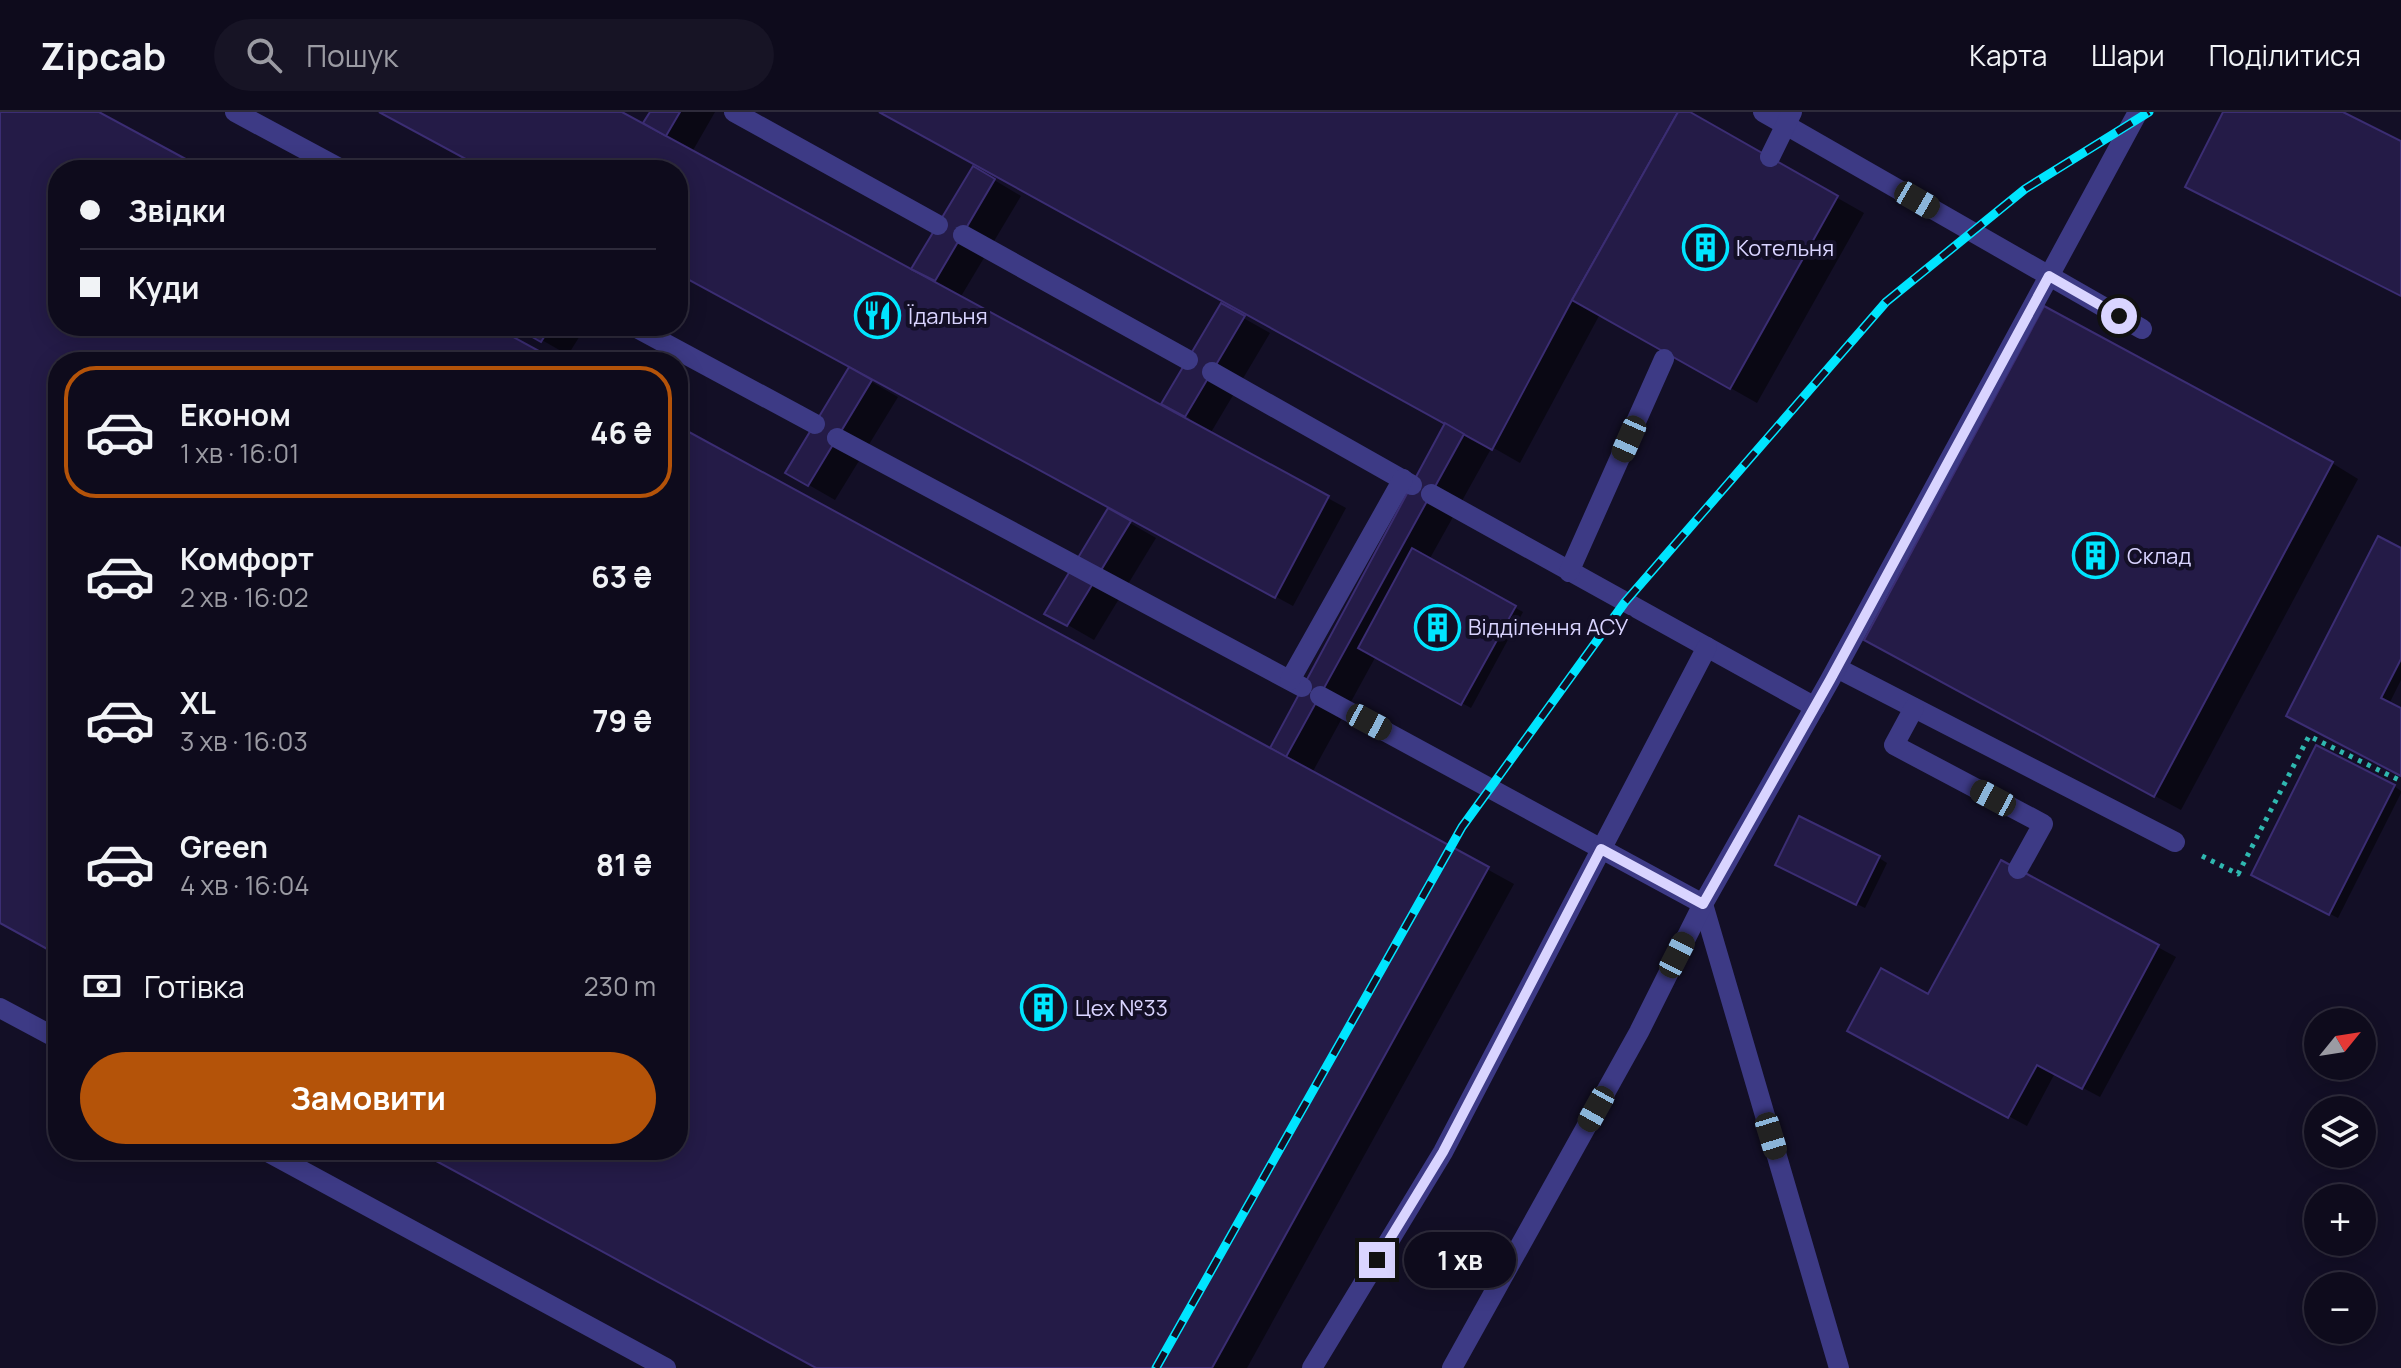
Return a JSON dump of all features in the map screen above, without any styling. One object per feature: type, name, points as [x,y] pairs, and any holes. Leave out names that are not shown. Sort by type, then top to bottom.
[{"type":"lane","points":[[235,112],[324,160]]},
{"type":"lane","points":[[734,112],[938,225]]},
{"type":"lane","points":[[1763,112],[1788,118],[2142,329]]},
{"type":"lane","points":[[1452,1368],[1639,1032],[1703,904],[1837,668],[2138,112]]},
{"type":"lane","points":[[1770,157],[1788,118]]},
{"type":"lane","points":[[963,235],[1188,360]]},
{"type":"lane","points":[[652,336],[681,352]]},
{"type":"lane","points":[[688,356],[815,424]]},
{"type":"lane","points":[[1569,572],[1664,359]]},
{"type":"lane","points":[[1212,372],[1407,482],[1304,688]]},
{"type":"lane","points":[[837,438],[1703,904],[1839,1368]]},
{"type":"lane","points":[[1431,494],[1815,707]]},
{"type":"lane","points":[[1312,1368],[1443,1152],[1707,647]]},
{"type":"lane","points":[[1837,668],[2175,842]]},
{"type":"lane","points":[[1914,708],[1894,745],[2043,824],[2018,869]]},
{"type":"lane","points":[[0,1008],[48,1034]]},
{"type":"lane","points":[[282,1160],[666,1368]]},
{"type":"path","points":[[2175,842],[2238,874],[2309,736],[2401,781]]},
{"type":"building","points":[[0,112],[99,112],[188,160],[48,160],[48,336],[511,336],[541,352],[48,352],[48,949],[0,923]]},
{"type":"building","points":[[379,112],[622,112],[1329,496],[1275,598],[688,279],[688,160],[468,160]]},
{"type":"building","points":[[650,112],[680,112],[666,136],[643,123]]},
{"type":"building","points":[[879,112],[1678,112],[1492,450]]},
{"type":"building","name":"Котельня","points":[[1678,112],[1690,112],[1838,196],[1730,389],[1572,300]]},
{"type":"building","points":[[2223,112],[2343,112],[2401,141],[2401,296],[2185,187]]},
{"type":"building","points":[[973,166],[995,179],[935,281],[911,269]]},
{"type":"building","points":[[1221,303],[1245,316],[1185,417],[1161,404]]},
{"type":"building","name":"Склад","points":[[2044,306],[2333,462],[2154,797],[1864,640]]},
{"type":"building","points":[[530,336],[545,336],[541,342]]},
{"type":"building","points":[[849,367],[872,380],[808,486],[785,473]]},
{"type":"building","points":[[1445,423],[1464,434],[1286,757],[1270,748]]},
{"type":"building","name":"Цех №33","points":[[688,431],[1489,867],[1212,1368],[816,1368],[434,1160],[688,1160]]},
{"type":"building","points":[[1108,508],[1131,521],[1067,626],[1044,614]]},
{"type":"building","points":[[2378,536],[2401,548],[2401,659],[2381,698],[2401,708],[2401,776],[2286,716]]},
{"type":"building","name":"Відділення АСУ","points":[[1412,548],[1516,606],[1461,705],[1358,648]]},
{"type":"building","points":[[2316,745],[2395,785],[2329,915],[2251,875]]},
{"type":"building","points":[[1799,816],[1880,856],[1856,905],[1775,865]]},
{"type":"building","points":[[2001,860],[2159,945],[2082,1089],[2037,1065],[2008,1118],[1847,1031],[1881,968],[1928,994]]},
{"type":"railway","points":[[1156,1368],[1462,827],[1625,602],[1886,302],[2025,189],[2149,112]]},
{"type":"place","name":"Котельня","points":[[1705,248]]},
{"type":"place","name":"Їдальня","points":[[877,316]]},
{"type":"place","name":"Склад","points":[[2096,556]]},
{"type":"place","name":"Відділення АСУ","points":[[1437,627]]},
{"type":"place","name":"Цех №33","points":[[1044,1008]]},
{"type":"route","points":[[1377,1260],[1443,1152],[1601,849],[1703,904],[1830,680],[2049,276],[2119,316]]}]
